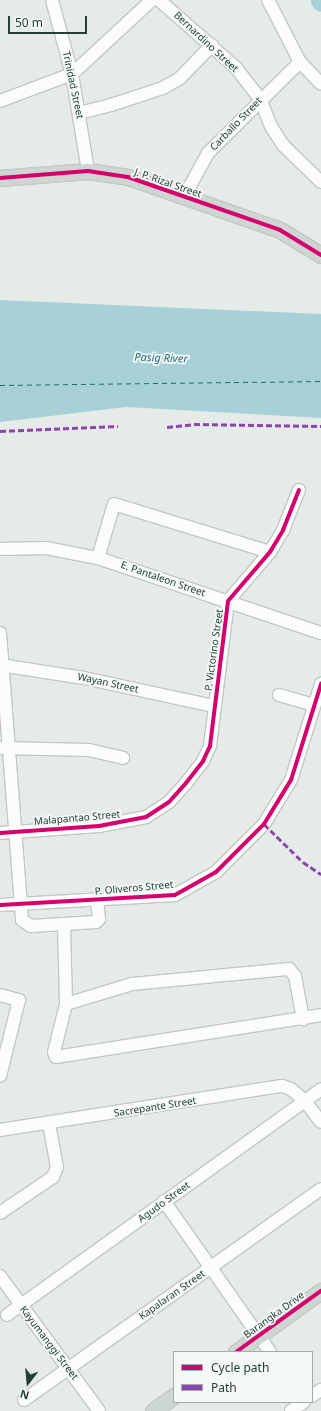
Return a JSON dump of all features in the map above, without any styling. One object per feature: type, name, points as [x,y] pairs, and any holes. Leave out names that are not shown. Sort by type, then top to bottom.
[{"type":"main road","name":"J. P. Rizal Street","points":[[0,178],[88,171],[128,178],[293,236],[321,242]]},
{"type":"main road","name":"J. P. Rizal Street","points":[[293,236],[321,255]]},
{"type":"main road","name":"Barangka Drive","points":[[237,1351],[321,1291]]},
{"type":"main road","points":[[153,1411],[173,1397]]},
{"type":"street","name":"Trinidad Street","points":[[52,0],[72,74],[88,171]]},
{"type":"street","points":[[0,101],[72,74],[152,0]]},
{"type":"street","name":"Bernardino Street","points":[[159,0],[212,45],[236,68],[260,99],[272,128],[283,145],[321,182]]},
{"type":"street","points":[[268,0],[300,62],[321,84]]},
{"type":"street","points":[[79,113],[111,105],[163,88],[180,78],[212,45]]},
{"type":"street","name":"Carballo Street","points":[[184,197],[208,153],[260,99],[300,62]]},
{"type":"street","name":"P. Victorino Street","points":[[203,761],[210,746],[228,601],[270,552],[283,530],[299,490]]},
{"type":"street","points":[[98,558],[114,504],[270,552]]},
{"type":"street","name":"E. Pantaleon Street","points":[[0,549],[46,548],[98,558],[321,633]]},
{"type":"street","points":[[0,633],[4,747],[22,920],[31,926],[64,926],[96,922],[99,920],[97,900]]},
{"type":"street","name":"Wayan Street","points":[[1,665],[84,678],[214,706]]},
{"type":"street","name":"P. Oliveros Street","points":[[0,905],[175,895],[216,872],[264,824],[291,780],[321,684]]},
{"type":"street","points":[[279,695],[315,704]]},
{"type":"street","points":[[4,747],[89,750],[123,758]]},
{"type":"street","name":"Malapantao Street","points":[[0,833],[120,823],[146,816],[169,802],[203,761]]},
{"type":"street","points":[[64,926],[66,1004],[54,1052],[56,1057],[62,1058],[321,1015]]},
{"type":"street","points":[[66,1004],[132,984],[289,969],[295,976],[303,1019]]},
{"type":"street","points":[[0,995],[18,1000],[5,1030],[0,1076]]},
{"type":"street","name":"Sacrepante Street","points":[[0,1130],[48,1124],[282,1086],[291,1089],[305,1101],[321,1122]]},
{"type":"street","name":"Agudo Street","points":[[7,1315],[321,1089]]},
{"type":"street","points":[[0,1213],[54,1177],[57,1167],[48,1124]]},
{"type":"street","name":"Kapalaran Street","points":[[24,1400],[321,1189]]},
{"type":"street","points":[[164,1202],[269,1351]]},
{"type":"street","name":"Kayumanggi Street","points":[[0,1276],[99,1411]]},
{"type":"street","points":[[291,1411],[303,1403]]},
{"type":"water","name":"Pasig River","points":[[0,300],[321,314],[321,418],[126,407],[0,422]]},
{"type":"ferry route","points":[[0,385],[321,381]]},
{"type":"marked path","points":[[167,427],[194,424],[321,426]]},
{"type":"marked path","points":[[0,431],[118,426]]},
{"type":"marked path","points":[[264,824],[303,862],[321,874]]},
{"type":"cycle path","points":[[0,178],[88,171],[128,177],[280,230],[321,255]]},
{"type":"cycle path","points":[[0,833],[99,826],[146,817],[169,802],[186,783],[203,761],[210,746],[228,601],[270,552],[283,530],[299,490]]},
{"type":"cycle path","points":[[0,905],[175,895],[216,872],[264,824],[291,780],[321,684]]},
{"type":"cycle path","points":[[237,1351],[321,1291]]}]
